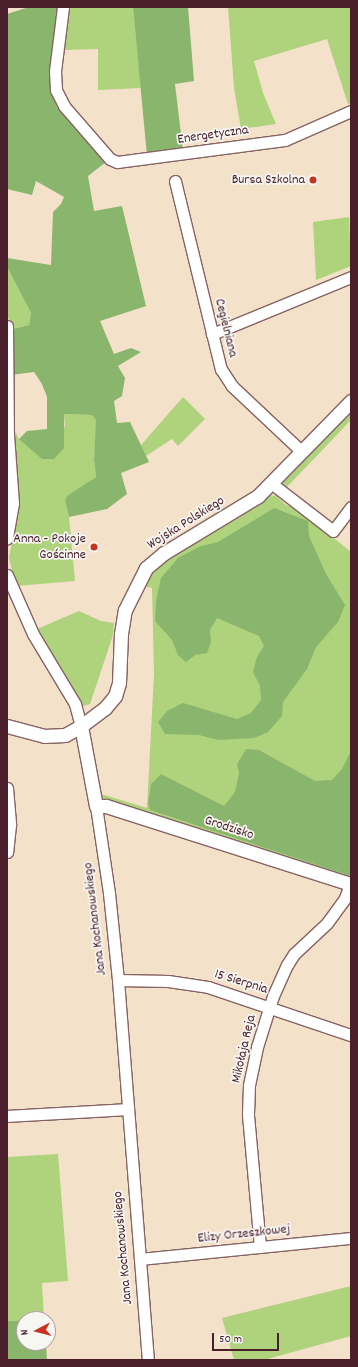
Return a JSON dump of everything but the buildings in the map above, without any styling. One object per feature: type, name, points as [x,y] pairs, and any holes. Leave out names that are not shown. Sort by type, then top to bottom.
[{"type":"street","name":"Energetyczna","points":[[63,7],[55,71],[56,90],[64,106],[110,159],[124,162],[285,140],[351,111]]},
{"type":"street","name":"Cegielniana","points":[[175,181],[212,334],[225,378],[302,452]]},
{"type":"street","points":[[212,334],[351,277]]},
{"type":"street","points":[[7,326],[8,435],[13,503],[7,538]]},
{"type":"street","name":"Wojska Polskiego","points":[[7,726],[44,736],[65,735],[81,726],[105,708],[117,690],[121,634],[125,610],[146,568],[164,553],[246,504],[271,483],[351,401]]},
{"type":"street","points":[[271,483],[332,531],[351,507]]},
{"type":"street","points":[[7,575],[33,634],[75,704],[81,726]]},
{"type":"street","name":"Jana Kochanowskiego","points":[[81,726],[96,806],[109,893],[118,980],[148,1360]]},
{"type":"street","points":[[7,788],[10,826],[7,852]]},
{"type":"street","name":"Grodzisko","points":[[96,806],[106,806],[350,884]]},
{"type":"street","name":"Mikołaja Reja","points":[[260,1247],[249,1139],[249,1099],[253,1066],[269,1007],[287,965],[294,954],[327,923],[345,898],[350,884]]},
{"type":"street","name":"15 Sierpnia","points":[[118,980],[168,981],[208,987],[351,1035]]},
{"type":"street","points":[[7,1116],[128,1109]]},
{"type":"street","name":"Elizy Orzeszkowej","points":[[140,1259],[351,1238]]},
{"type":"green space","points":[[29,7],[60,7],[54,96],[57,107],[106,162],[88,176],[94,211],[122,206],[146,306],[100,321],[114,354],[131,348],[141,352],[118,366],[125,378],[122,396],[114,401],[117,423],[130,422],[149,462],[121,473],[127,494],[107,509],[69,517],[65,500],[67,496],[96,477],[94,460],[96,420],[92,415],[64,414],[64,448],[54,459],[42,459],[19,439],[27,431],[47,429],[47,397],[42,384],[34,372],[11,375],[12,329],[29,325],[31,313],[7,267],[7,258],[51,265],[53,212],[61,204],[64,197],[36,181],[32,195],[7,189],[7,14]]},
{"type":"green space","points":[[67,7],[133,7],[141,88],[98,90],[98,49],[63,50]]},
{"type":"green space","points":[[133,7],[188,7],[194,81],[175,84],[183,151],[147,156]]},
{"type":"green space","points":[[228,7],[351,7],[351,103],[348,104],[327,39],[254,61],[263,93],[276,124],[241,129],[234,88]]},
{"type":"green space","points":[[349,217],[351,266],[316,280],[313,222]]},
{"type":"green space","points":[[7,267],[31,313],[29,325],[12,329],[7,314]]},
{"type":"green space","points":[[183,397],[205,419],[178,446],[172,439],[146,456],[141,445]]},
{"type":"green space","points":[[351,412],[351,420],[286,488],[282,481]]},
{"type":"green space","points":[[64,414],[92,415],[97,420],[94,460],[96,477],[65,500],[69,517],[75,581],[16,586],[9,558],[19,505],[13,427],[19,439],[65,427]]},
{"type":"green space","points":[[269,495],[276,496],[286,505],[298,509],[351,552],[351,880],[102,801],[101,794],[147,808],[154,674],[152,588],[143,586],[152,571],[170,557],[242,516]]},
{"type":"green space","points":[[274,508],[308,521],[309,536],[326,574],[345,605],[338,622],[316,647],[307,669],[283,702],[282,716],[268,732],[254,738],[218,740],[199,735],[165,734],[158,722],[167,711],[183,703],[237,719],[251,713],[261,700],[260,686],[253,672],[257,657],[264,646],[259,636],[217,618],[210,630],[211,642],[207,653],[195,655],[186,662],[178,655],[172,640],[155,621],[156,601],[161,578],[178,558],[201,546],[218,542]]},
{"type":"green space","points":[[79,611],[101,621],[114,623],[113,635],[90,704],[81,707],[37,629]]},
{"type":"green space","points":[[246,749],[259,750],[315,781],[332,780],[342,769],[351,751],[351,876],[150,810],[148,803],[151,784],[161,774],[224,806],[235,792],[239,773],[237,764]]},
{"type":"green space","points":[[58,1154],[68,1281],[42,1283],[44,1311],[16,1311],[16,1320],[7,1321],[7,1157]]},
{"type":"green space","points":[[351,1286],[351,1336],[264,1360],[234,1360],[222,1318]]},
{"type":"green space","points":[[16,1320],[16,1351],[46,1351],[47,1360],[7,1360],[7,1321]]},
{"type":"place","name":"Bursa Szkolna","points":[[313,180]]},
{"type":"place","name":"Anna - Pokoje Gościnne","points":[[94,547]]}]
